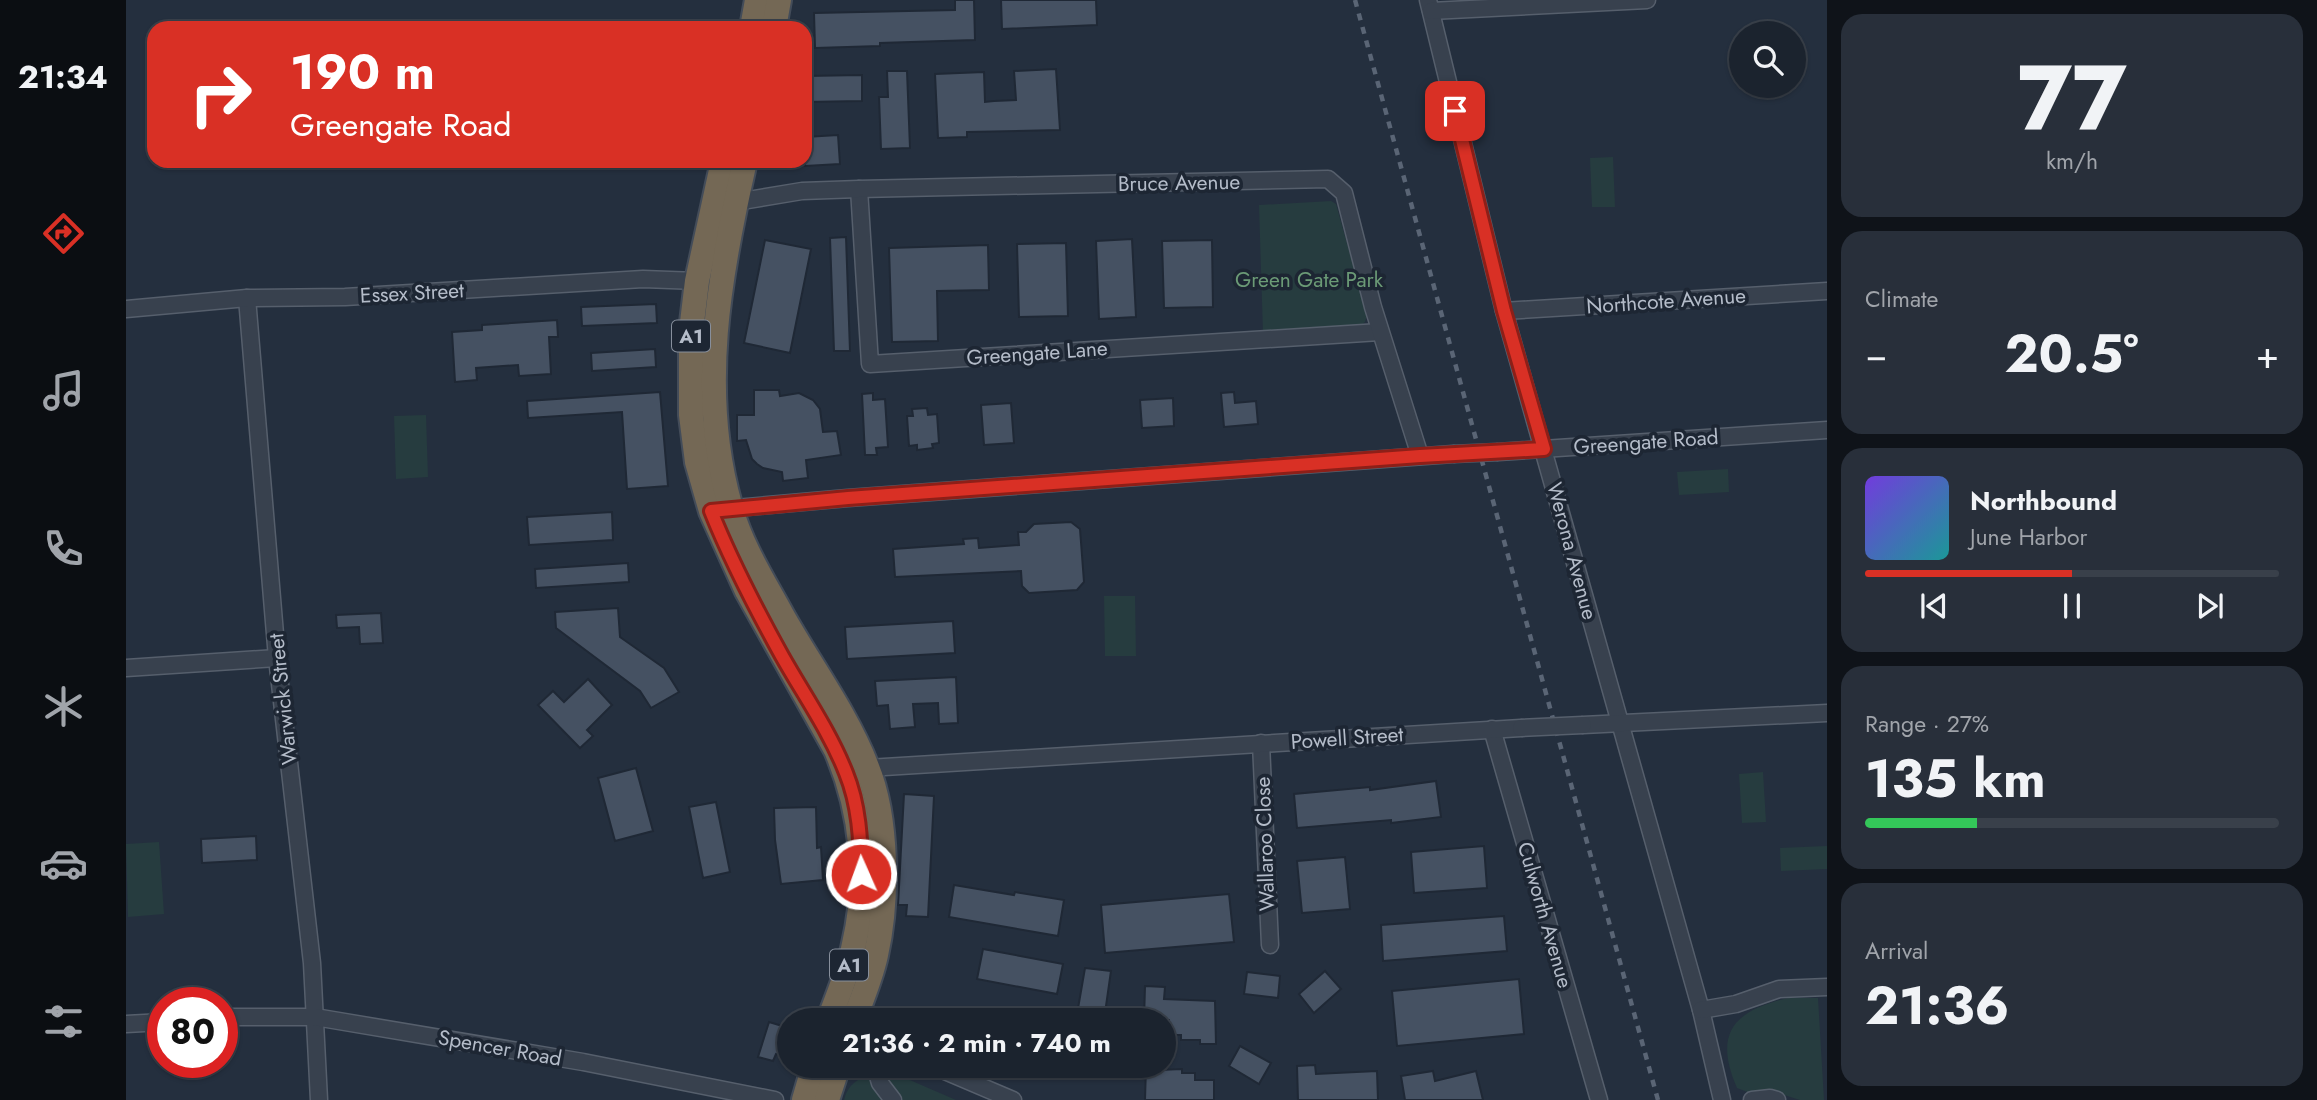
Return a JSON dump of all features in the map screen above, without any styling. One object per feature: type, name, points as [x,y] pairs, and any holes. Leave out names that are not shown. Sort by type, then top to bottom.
[{"type":"highway","points":[[752,21],[757,0]]},
{"type":"highway","points":[[775,21],[779,0]]},
{"type":"highway","name":"A1","points":[[722,168],[698,281],[691,331],[691,415],[697,462],[721,510],[844,720],[868,768],[878,808],[882,844],[881,913],[872,972],[858,1008]]},
{"type":"highway","name":"A1","points":[[743,168],[714,333],[713,382],[721,510],[747,591],[836,750],[856,808],[861,855],[858,925],[849,964],[833,1008]]},
{"type":"highway","points":[[804,1100],[810,1078]]},
{"type":"highway","points":[[827,1100],[834,1078]]},
{"type":"street","points":[[1429,5],[1647,0]]},
{"type":"street","name":"Werona Avenue","points":[[1429,5],[1504,311],[1701,1010],[1722,1100]]},
{"type":"street","name":"Bruce Avenue","points":[[736,202],[802,191],[1328,179],[1344,193],[1380,332],[1420,456]]},
{"type":"street","name":"Greengate Lane","points":[[859,189],[870,364],[1380,332]]},
{"type":"street","name":"Essex Street","points":[[126,309],[247,298],[345,297],[643,279],[698,281]]},
{"type":"street","name":"Northcote Avenue","points":[[1504,311],[1827,290]]},
{"type":"street","name":"Warwick Street","points":[[247,298],[277,658],[312,963],[319,1100]]},
{"type":"street","name":"Greengate Road","points":[[721,510],[1420,456],[1827,430]]},
{"type":"street","points":[[126,668],[277,658]]},
{"type":"street","name":"Powell Street","points":[[868,768],[1492,729],[1827,713]]},
{"type":"street","name":"Culworth Avenue","points":[[1492,729],[1599,1100]]},
{"type":"street","name":"Wallaroo Close","points":[[1261,743],[1270,945]]},
{"type":"street","points":[[1701,1010],[1736,1004],[1779,989],[1827,987]]},
{"type":"street","name":"Spencer Road","points":[[238,1017],[315,1017],[583,1062],[775,1100]]},
{"type":"street","points":[[126,1024],[147,1023]]},
{"type":"street","points":[[879,1078],[893,1100]]},
{"type":"street","points":[[961,1078],[1013,1100]]},
{"type":"street","points":[[1752,1100],[1777,1100]]},
{"type":"green space","points":[[1613,157],[1615,207],[1592,207],[1590,158]]},
{"type":"green space","name":"Green Gate Park","points":[[1331,201],[1336,204],[1367,315],[1365,322],[1359,327],[1287,329],[1263,334],[1259,205]]},
{"type":"green space","points":[[426,415],[428,477],[396,479],[394,416]]},
{"type":"green space","points":[[1728,469],[1729,492],[1679,495],[1677,472]]},
{"type":"green space","points":[[1104,596],[1135,596],[1136,656],[1105,656]]},
{"type":"green space","points":[[1763,772],[1766,822],[1742,823],[1739,774]]},
{"type":"green space","points":[[159,842],[164,914],[128,917],[126,844]]},
{"type":"green space","points":[[1827,846],[1827,869],[1781,871],[1780,848]]},
{"type":"green space","points":[[1788,998],[1818,998],[1824,1100],[1800,1100],[1772,1091],[1750,1093],[1737,1088],[1730,1069],[1728,1038],[1733,1027],[1742,1017],[1754,1010]]},
{"type":"green space","points":[[861,1078],[905,1078],[956,1100],[844,1100],[855,1082]]},
{"type":"building","points":[[955,0],[974,0],[975,40],[815,48],[814,13],[955,10]]},
{"type":"building","points":[[1001,0],[1096,0],[1097,25],[1002,29]]},
{"type":"building","points":[[1056,69],[1060,130],[967,132],[967,137],[938,138],[935,74],[984,72],[985,102],[1016,100],[1014,71]]},
{"type":"building","points":[[887,71],[907,71],[910,148],[881,149],[879,97],[888,97]]},
{"type":"building","points":[[862,75],[862,101],[812,102],[812,76]]},
{"type":"building","points":[[838,135],[840,164],[812,166],[812,137]]},
{"type":"building","points":[[846,237],[850,351],[834,351],[830,238]]},
{"type":"building","points":[[1132,239],[1136,317],[1099,319],[1096,241]]},
{"type":"building","points":[[765,240],[811,249],[790,353],[744,343]]},
{"type":"building","points":[[1212,240],[1213,307],[1164,308],[1162,241]]},
{"type":"building","points":[[1066,243],[1068,316],[1019,317],[1017,244]]},
{"type":"building","points":[[988,245],[989,290],[937,291],[938,341],[892,342],[889,248]]},
{"type":"building","points":[[656,304],[657,323],[582,326],[581,307]]},
{"type":"building","points":[[557,320],[558,337],[549,337],[551,374],[519,376],[518,365],[476,368],[477,380],[455,382],[452,332],[482,330],[482,325]]},
{"type":"building","points":[[655,349],[656,367],[592,371],[591,353]]},
{"type":"building","points":[[754,390],[779,390],[780,396],[799,393],[813,400],[820,409],[823,432],[837,431],[841,455],[806,460],[808,478],[783,481],[782,472],[757,464],[752,459],[746,440],[737,441],[737,415],[754,415]]},
{"type":"building","points":[[660,392],[668,486],[627,489],[622,412],[528,418],[527,401]]},
{"type":"building","points":[[1234,392],[1235,403],[1256,401],[1258,424],[1224,427],[1221,393]]},
{"type":"building","points":[[873,393],[873,400],[885,399],[888,447],[876,448],[877,455],[865,455],[862,394]]},
{"type":"building","points":[[1173,398],[1174,426],[1142,428],[1140,400]]},
{"type":"building","points":[[1011,403],[1014,443],[984,445],[981,405]]},
{"type":"building","points":[[927,408],[928,415],[937,414],[939,443],[932,444],[933,448],[917,450],[917,445],[909,446],[907,416],[913,416],[912,409]]},
{"type":"building","points":[[612,512],[613,540],[529,545],[527,517]]},
{"type":"building","points":[[1071,522],[1080,529],[1084,582],[1077,590],[1029,593],[1022,586],[1021,571],[895,577],[893,549],[964,544],[963,539],[978,538],[979,548],[1019,545],[1018,532],[1026,532],[1034,524]]},
{"type":"building","points":[[628,563],[629,582],[536,588],[535,569]]},
{"type":"building","points":[[618,608],[620,637],[664,668],[679,692],[651,708],[640,691],[556,628],[555,612]]},
{"type":"building","points":[[381,613],[383,643],[360,644],[359,627],[337,628],[336,615]]},
{"type":"building","points":[[953,621],[955,653],[847,659],[845,627]]},
{"type":"building","points":[[956,677],[958,723],[939,724],[938,703],[913,704],[915,727],[890,729],[888,705],[877,706],[875,681]]},
{"type":"building","points":[[588,679],[612,705],[587,730],[593,736],[580,748],[538,705],[553,691],[564,702]]},
{"type":"building","points":[[636,768],[653,831],[615,841],[598,778]]},
{"type":"building","points":[[1436,781],[1441,817],[1391,823],[1391,820],[1297,828],[1294,794],[1370,787],[1370,790]]},
{"type":"building","points":[[904,794],[934,796],[928,917],[906,916],[907,905],[898,905]]},
{"type":"building","points":[[716,802],[730,872],[703,878],[689,807]]},
{"type":"building","points":[[816,807],[817,848],[821,847],[823,880],[781,884],[774,808]]},
{"type":"building","points":[[256,836],[257,860],[202,863],[201,839]]},
{"type":"building","points":[[1484,846],[1487,888],[1414,893],[1411,852]]},
{"type":"building","points":[[1345,857],[1350,909],[1302,913],[1297,861]]},
{"type":"building","points":[[954,885],[1064,900],[1058,936],[949,917]]},
{"type":"building","points":[[1229,894],[1234,942],[1105,953],[1101,905]]},
{"type":"building","points":[[1504,916],[1507,951],[1383,961],[1381,925]]},
{"type":"building","points":[[983,949],[1063,964],[1057,994],[977,979]]},
{"type":"building","points":[[1085,968],[1111,971],[1106,1008],[1078,1008]]},
{"type":"building","points":[[1325,971],[1341,989],[1314,1013],[1299,994]]},
{"type":"building","points":[[1247,972],[1280,976],[1278,998],[1244,994]]},
{"type":"building","points":[[1519,979],[1524,1034],[1397,1046],[1392,991]]},
{"type":"building","points":[[1145,986],[1165,987],[1164,999],[1215,1001],[1216,1044],[1200,1044],[1200,1040],[1181,1040],[1181,1035],[1176,1035],[1176,1008],[1144,1008]]},
{"type":"building","points":[[769,1022],[777,1024],[777,1054],[773,1061],[758,1057]]},
{"type":"building","points":[[1240,1046],[1271,1063],[1259,1084],[1229,1066]]},
{"type":"building","points":[[1315,1065],[1316,1074],[1377,1071],[1378,1100],[1298,1100],[1297,1066]]},
{"type":"building","points":[[1176,1069],[1182,1069],[1182,1073],[1195,1073],[1195,1080],[1214,1080],[1214,1100],[1145,1100],[1146,1078],[1176,1078]]},
{"type":"building","points":[[1433,1071],[1435,1081],[1476,1071],[1483,1100],[1405,1100],[1401,1076]]},
{"type":"railway","points":[[1355,0],[1658,1100]]},
{"type":"route","points":[[861,874],[861,845],[856,808],[847,776],[824,727],[747,591],[711,511],[848,498],[1544,449],[1504,311],[1455,111]]}]
